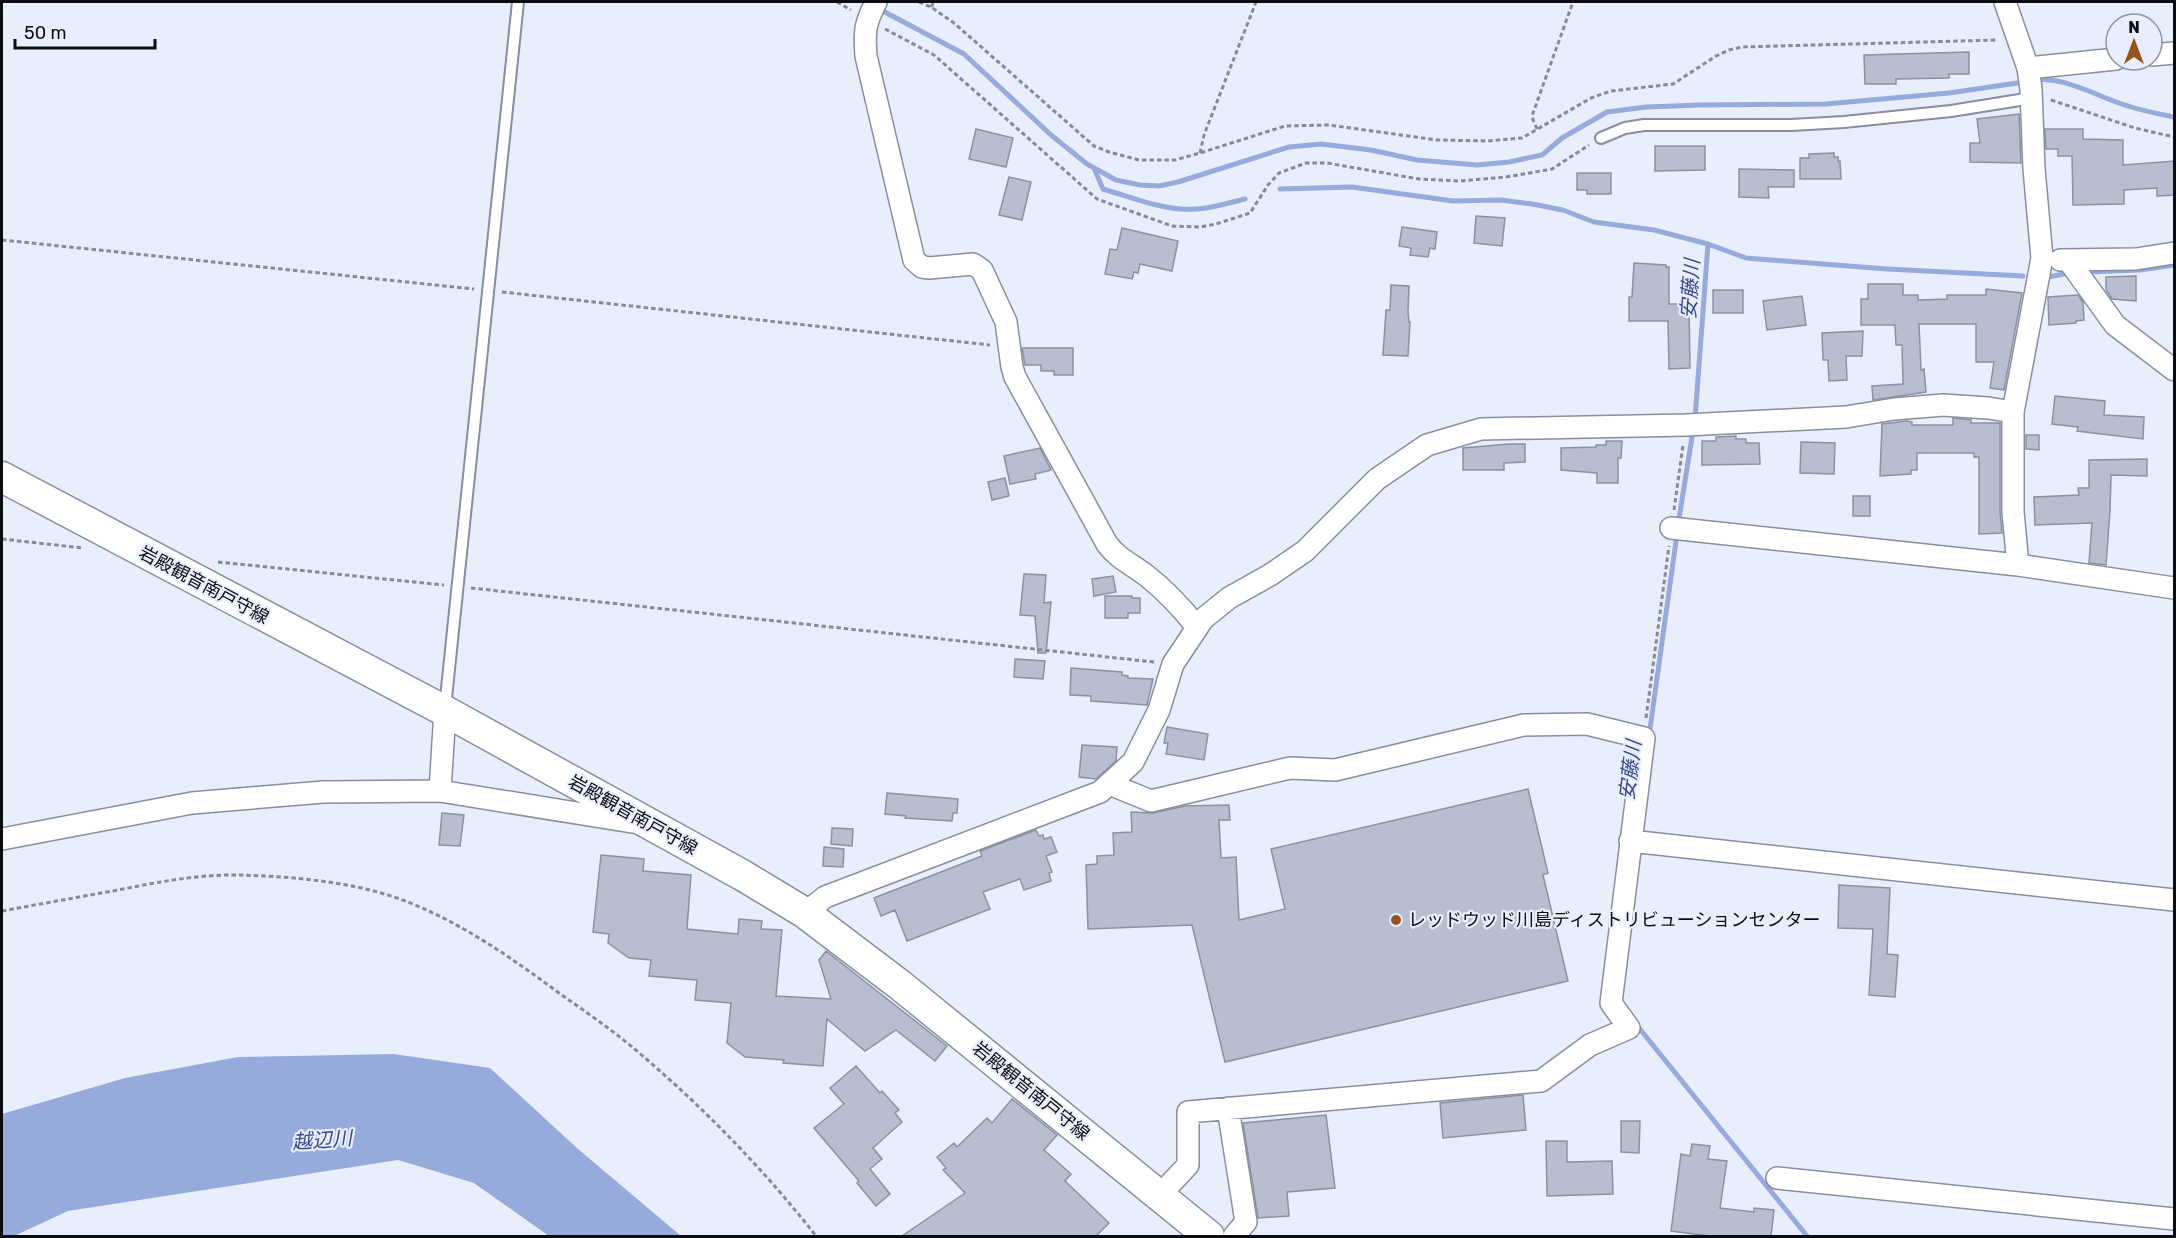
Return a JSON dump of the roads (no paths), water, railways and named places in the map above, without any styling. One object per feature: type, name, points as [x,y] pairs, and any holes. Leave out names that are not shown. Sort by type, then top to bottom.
[{"type":"main road","name":"岩殿観音南戸守線","points":[[2,477],[445,711],[742,875],[805,914],[900,985],[1209,1236]]},
{"type":"street","points":[[2005,2],[2038,98],[2034,169],[2042,258],[2013,412],[2013,512],[2018,565]]},
{"type":"street","points":[[870,14],[865,33],[868,71],[914,260],[922,267],[929,268],[973,264],[979,267],[1006,322],[1012,368],[1016,377],[1107,544],[1116,555],[1146,575],[1176,600],[1196,626]]},
{"type":"street","points":[[2028,68],[2104,60]]},
{"type":"street","points":[[2042,258],[2069,261],[2136,259],[2175,253]]},
{"type":"street","points":[[2069,261],[2115,325],[2175,370]]},
{"type":"street","points":[[805,914],[825,897],[1100,792],[1133,762],[1159,710],[1173,664],[1196,626],[1218,605],[1278,570],[1305,551],[1377,479],[1427,445],[1481,429],[1686,425],[1846,417],[1894,409],[1943,405],[2013,412]]},
{"type":"street","points":[[1671,528],[2018,565],[2175,588]]},
{"type":"street","points":[[440,791],[445,711]]},
{"type":"street","points":[[1109,784],[1151,801],[1290,768],[1335,770],[1524,725],[1587,724],[1644,738],[1611,1003],[1629,1029],[1590,1045],[1540,1081],[1188,1112],[1188,1165],[1159,1196]]},
{"type":"street","points":[[2,839],[192,803],[323,792],[440,791],[652,825]]},
{"type":"street","points":[[1630,841],[2175,900]]},
{"type":"street","points":[[1228,1108],[1246,1222],[1234,1236]]},
{"type":"street","points":[[1777,1178],[2175,1219]]},
{"type":"lane","points":[[445,711],[518,2]]},
{"type":"lane","points":[[1601,138],[1625,128],[1644,125],[1844,122],[1951,111],[2038,98]]},
{"type":"water","name":"越辺川","points":[[394,1054],[490,1068],[578,1149],[681,1236],[549,1236],[474,1183],[398,1160],[68,1211],[14,1236],[2,1236],[2,1114],[125,1078],[238,1057]]},
{"type":"waterway","points":[[879,9],[964,54],[1051,135],[1087,164],[1116,180],[1140,185],[1159,186],[1178,182],[1289,147],[1321,144],[1371,150],[1417,160],[1477,165],[1509,162],[1542,155],[1562,138],[1607,112],[1646,107],[1826,104],[1949,93],[2024,82]]},
{"type":"waterway","points":[[2033,80],[2069,84],[2134,108],[2174,117]]},
{"type":"waterway","points":[[1094,168],[1103,189],[1161,206],[1197,209],[1245,199]]},
{"type":"waterway","points":[[1280,189],[1352,187],[1453,201],[1501,200],[1563,210],[1594,222],[1654,230],[1708,244],[1746,258],[1887,269],[2023,276]]},
{"type":"waterway","name":"安藤川","points":[[1695,419],[1708,244]]},
{"type":"waterway","points":[[2090,272],[2140,270],[2174,265]]},
{"type":"waterway","points":[[2048,277],[2064,274]]},
{"type":"waterway","name":"安藤川","points":[[1678,525],[1693,431]]},
{"type":"waterway","name":"安藤川","points":[[1649,736],[1677,534]]},
{"type":"waterway","name":"安藤川","points":[[1635,1023],[1807,1236]]},
{"type":"place","name":"レッドウッド川島ディストリビューションセンター","points":[[1396,920]]}]
